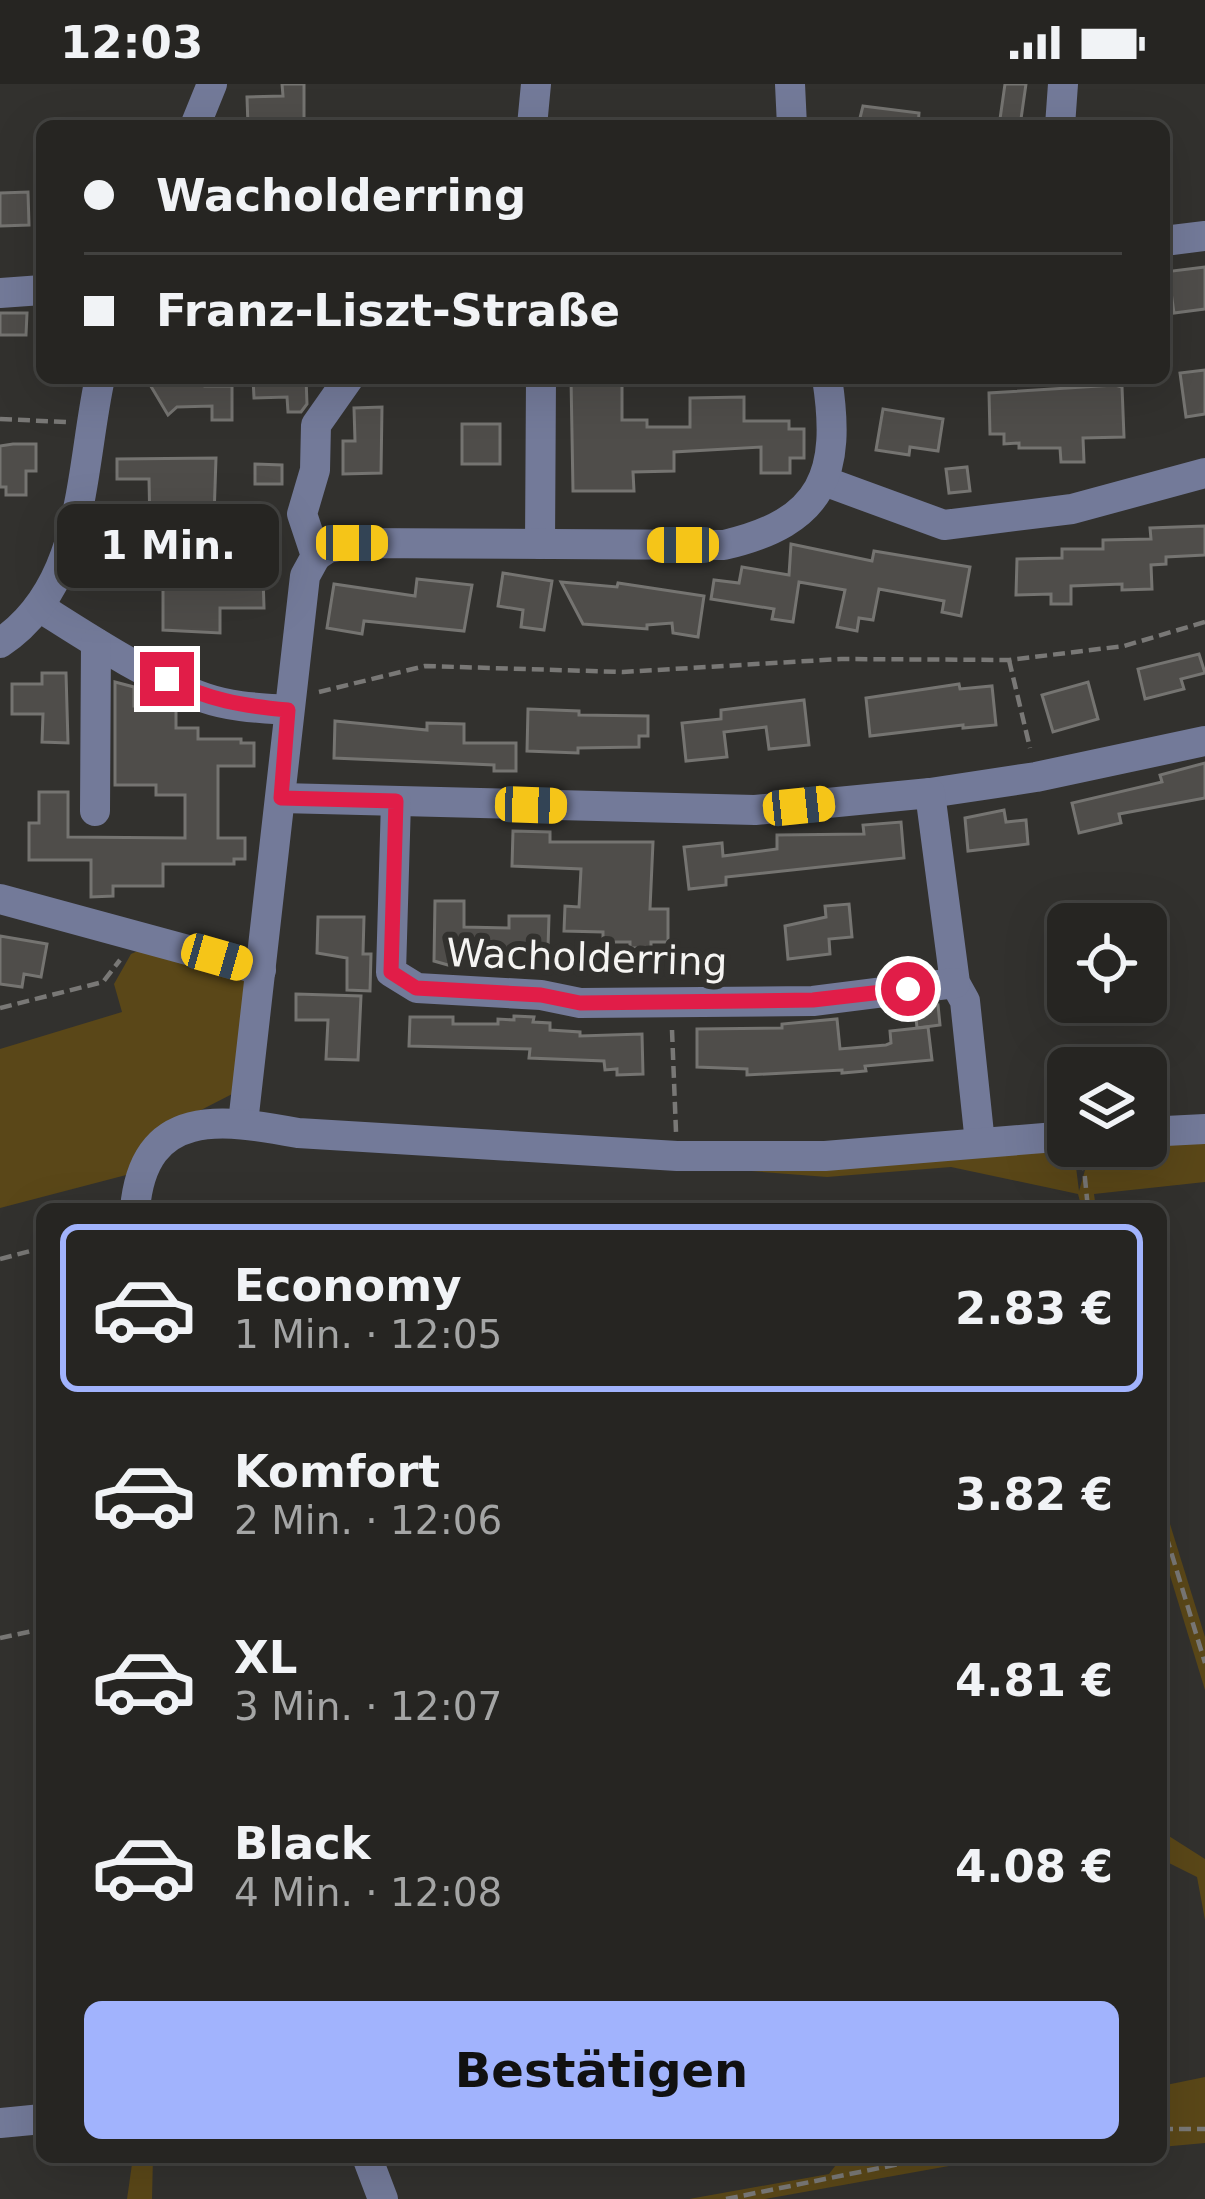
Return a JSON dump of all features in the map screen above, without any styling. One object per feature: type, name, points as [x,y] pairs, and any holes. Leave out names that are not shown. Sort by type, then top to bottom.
[{"type":"street","points":[[197,120],[212,84]]},
{"type":"street","points":[[533,120],[536,84]]},
{"type":"street","points":[[790,84],[792,120]]},
{"type":"street","points":[[1060,120],[1063,84]]},
{"type":"street","points":[[1170,240],[1205,236]]},
{"type":"street","points":[[0,293],[36,290]]},
{"type":"street","points":[[0,643],[41,608],[56,584],[71,541],[99,384]]},
{"type":"street","points":[[316,556],[302,514],[315,470],[316,425],[345,384]]},
{"type":"street","points":[[540,544],[541,384]]},
{"type":"street","points":[[243,1123],[304,576],[316,556],[352,543],[724,545],[760,537],[808,503],[824,481],[835,429],[828,384]]},
{"type":"street","points":[[824,481],[944,526],[1072,509],[1205,473]]},
{"type":"street","points":[[41,608],[96,643],[202,697],[234,705],[289,705]]},
{"type":"street","points":[[95,812],[96,643]]},
{"type":"street","points":[[281,798],[755,810],[1036,777],[1205,741]]},
{"type":"street","points":[[930,793],[955,983],[965,1001],[980,1143]]},
{"type":"street","name":"Wacholderring","points":[[396,801],[391,972],[416,988],[541,995],[580,1003],[671,1005],[813,1000],[955,983]]},
{"type":"street","points":[[0,899],[261,970]]},
{"type":"street","points":[[135,1203],[137,1182],[152,1156],[172,1135],[202,1121],[298,1133],[677,1156],[825,1156],[1047,1138]]},
{"type":"street","points":[[1167,1131],[1205,1129]]},
{"type":"street","points":[[0,2123],[36,2120]]},
{"type":"street","points":[[369,2163],[383,2199]]},
{"type":"path","points":[[0,419],[90,422]]},
{"type":"path","points":[[289,705],[425,666],[623,672],[841,659],[1009,660],[1124,646],[1205,622]]},
{"type":"path","points":[[1009,660],[1036,777]]},
{"type":"path","points":[[0,1008],[103,982],[116,968],[129,932]]},
{"type":"path","points":[[671,1005],[677,1156]]},
{"type":"path","points":[[1084,1167],[1087,1203]]},
{"type":"path","points":[[0,1259],[36,1250]]},
{"type":"path","points":[[1167,1540],[1205,1663]]},
{"type":"path","points":[[0,1638],[36,1630]]},
{"type":"path","points":[[1167,2129],[1205,2129]]},
{"type":"path","points":[[725,2199],[904,2163]]},
{"type":"shaded area","points":[[144,948],[253,974],[238,1091],[166,1128],[130,1174],[0,1208],[0,1049],[122,1012],[114,984],[131,954]]},
{"type":"shaded area","points":[[1205,1138],[1205,1182],[1094,1194],[1095,1203],[1080,1203],[1078,1194],[951,1167],[827,1177],[686,1166],[1047,1146],[1047,1167],[1076,1167],[1079,1191],[1086,1167],[1167,1167],[1167,1143]]},
{"type":"shaded area","points":[[1167,1514],[1205,1637],[1205,1690],[1167,1566]]},
{"type":"shaded area","points":[[1167,1835],[1205,1859],[1205,1920],[1197,1877],[1167,1862]]},
{"type":"shaded area","points":[[1205,2077],[1205,2143],[1167,2146],[1167,2085]]},
{"type":"shaded area","points":[[132,2163],[153,2163],[152,2199],[127,2199]]},
{"type":"shaded area","points":[[837,2163],[972,2163],[765,2199],[689,2199],[829,2174]]},
{"type":"building","points":[[282,84],[304,84],[304,120],[248,120],[247,97],[283,96]]},
{"type":"building","points":[[1005,84],[1026,84],[1021,120],[1000,120]]},
{"type":"building","points":[[863,106],[919,113],[918,120],[860,120]]},
{"type":"building","points":[[28,192],[29,225],[0,226],[0,193]]},
{"type":"building","points":[[1205,267],[1205,309],[1174,313],[1170,271]]},
{"type":"building","points":[[0,313],[27,313],[26,335],[0,335]]},
{"type":"building","points":[[1205,370],[1205,414],[1186,417],[1180,373]]},
{"type":"building","points":[[150,384],[232,386],[232,420],[212,420],[212,406],[177,407],[168,415]]},
{"type":"building","points":[[253,384],[306,384],[307,404],[301,412],[288,412],[287,397],[254,398]]},
{"type":"building","points":[[571,384],[622,384],[622,420],[647,420],[647,427],[690,427],[690,398],[744,397],[744,421],[789,421],[789,429],[804,429],[804,458],[790,458],[790,473],[761,473],[761,447],[674,452],[674,471],[633,472],[634,491],[573,491]]},
{"type":"building","points":[[1122,387],[1124,437],[1083,438],[1084,462],[1061,462],[1060,448],[1019,448],[1019,443],[1004,444],[1004,434],[990,434],[989,393]]},
{"type":"building","points":[[382,407],[381,473],[343,474],[343,441],[355,441],[354,408]]},
{"type":"building","points":[[883,409],[943,419],[938,451],[910,447],[909,455],[876,450]]},
{"type":"building","points":[[462,424],[500,424],[500,464],[462,464]]},
{"type":"building","points":[[36,444],[36,471],[26,471],[26,495],[6,495],[6,487],[0,487],[0,446]]},
{"type":"building","points":[[216,458],[212,576],[263,576],[264,608],[220,608],[220,633],[163,630],[163,587],[179,587],[178,528],[150,528],[149,479],[117,479],[117,459]]},
{"type":"building","points":[[255,464],[282,465],[282,484],[255,484]]},
{"type":"building","points":[[967,467],[970,491],[949,493],[946,469]]},
{"type":"building","points":[[1205,526],[1205,555],[1166,557],[1166,564],[1151,565],[1152,589],[1122,590],[1122,584],[1071,586],[1071,604],[1051,604],[1051,594],[1016,595],[1017,559],[1062,558],[1062,549],[1103,549],[1103,540],[1151,539],[1150,528]]},
{"type":"building","points":[[791,544],[872,561],[874,551],[970,567],[961,616],[942,612],[944,601],[879,589],[873,620],[859,618],[857,631],[837,627],[845,590],[799,582],[793,622],[772,619],[774,609],[711,599],[714,580],[739,583],[742,567],[789,575]]},
{"type":"building","points":[[503,573],[552,581],[544,630],[521,627],[523,610],[498,606]]},
{"type":"building","points":[[417,579],[472,585],[464,631],[364,621],[362,634],[327,628],[334,584],[415,596]]},
{"type":"building","points":[[561,582],[617,587],[618,583],[704,596],[698,637],[673,633],[672,623],[647,625],[647,629],[583,624]]},
{"type":"building","points":[[1199,654],[1205,673],[1181,679],[1184,689],[1145,699],[1138,669]]},
{"type":"building","points":[[42,673],[66,673],[68,743],[42,742],[43,714],[12,714],[12,684],[42,684]]},
{"type":"building","points":[[115,682],[134,687],[134,706],[176,707],[176,728],[198,728],[198,739],[254,743],[254,766],[218,766],[218,838],[245,838],[245,859],[234,859],[234,864],[163,864],[163,886],[113,886],[113,896],[91,897],[91,860],[29,860],[29,823],[39,823],[39,792],[68,792],[68,837],[185,838],[185,795],[156,795],[156,785],[115,785]]},
{"type":"building","points":[[1088,682],[1098,719],[1053,732],[1042,695]]},
{"type":"building","points":[[959,684],[960,689],[992,686],[996,725],[870,736],[866,698]]},
{"type":"building","points":[[804,700],[809,745],[769,749],[766,727],[724,732],[727,757],[686,761],[682,723],[721,719],[721,710]]},
{"type":"building","points":[[528,709],[648,716],[648,736],[639,736],[639,747],[578,748],[578,753],[527,751]]},
{"type":"building","points":[[335,721],[427,730],[427,723],[464,724],[464,743],[516,743],[516,771],[494,771],[494,765],[334,758]]},
{"type":"building","points":[[1205,763],[1205,798],[1119,814],[1121,823],[1079,833],[1072,803],[1162,782],[1160,775]]},
{"type":"building","points":[[1004,810],[1006,822],[1026,820],[1028,844],[968,851],[965,818]]},
{"type":"building","points":[[901,822],[904,858],[726,877],[726,885],[689,889],[684,847],[722,843],[723,856],[777,849],[777,835],[864,834],[863,825]]},
{"type":"building","points":[[513,831],[550,832],[550,842],[653,842],[650,909],[668,909],[668,942],[630,948],[630,942],[603,942],[603,932],[564,931],[565,906],[579,907],[581,869],[512,866]]},
{"type":"building","points":[[435,901],[464,901],[464,927],[509,928],[509,916],[549,916],[548,948],[476,947],[472,962],[448,965],[434,961]]},
{"type":"building","points":[[849,904],[852,937],[829,939],[830,954],[788,959],[785,926],[826,917],[825,906]]},
{"type":"building","points":[[318,917],[364,917],[363,954],[371,954],[370,991],[347,990],[347,958],[317,953]]},
{"type":"building","points":[[0,936],[47,944],[41,977],[24,974],[22,987],[0,984]]},
{"type":"building","points":[[296,994],[361,996],[358,1060],[326,1059],[328,1020],[296,1020]]},
{"type":"building","points":[[938,1005],[940,1025],[917,1028],[915,1008]]},
{"type":"building","points":[[514,1016],[534,1017],[533,1022],[550,1023],[550,1030],[580,1032],[580,1036],[642,1034],[643,1074],[617,1075],[617,1069],[605,1070],[604,1061],[529,1058],[530,1049],[409,1046],[410,1017],[498,1024],[498,1019],[514,1020]]},
{"type":"building","points":[[837,1019],[840,1049],[886,1045],[891,1043],[890,1031],[928,1027],[932,1060],[865,1066],[866,1071],[842,1073],[747,1075],[747,1069],[697,1067],[697,1029],[782,1028],[782,1024]]},
{"type":"route","points":[[167,679],[202,697],[288,710],[281,798],[396,801],[391,972],[416,988],[541,995],[580,1003],[671,1005],[813,1000],[908,989]]}]
